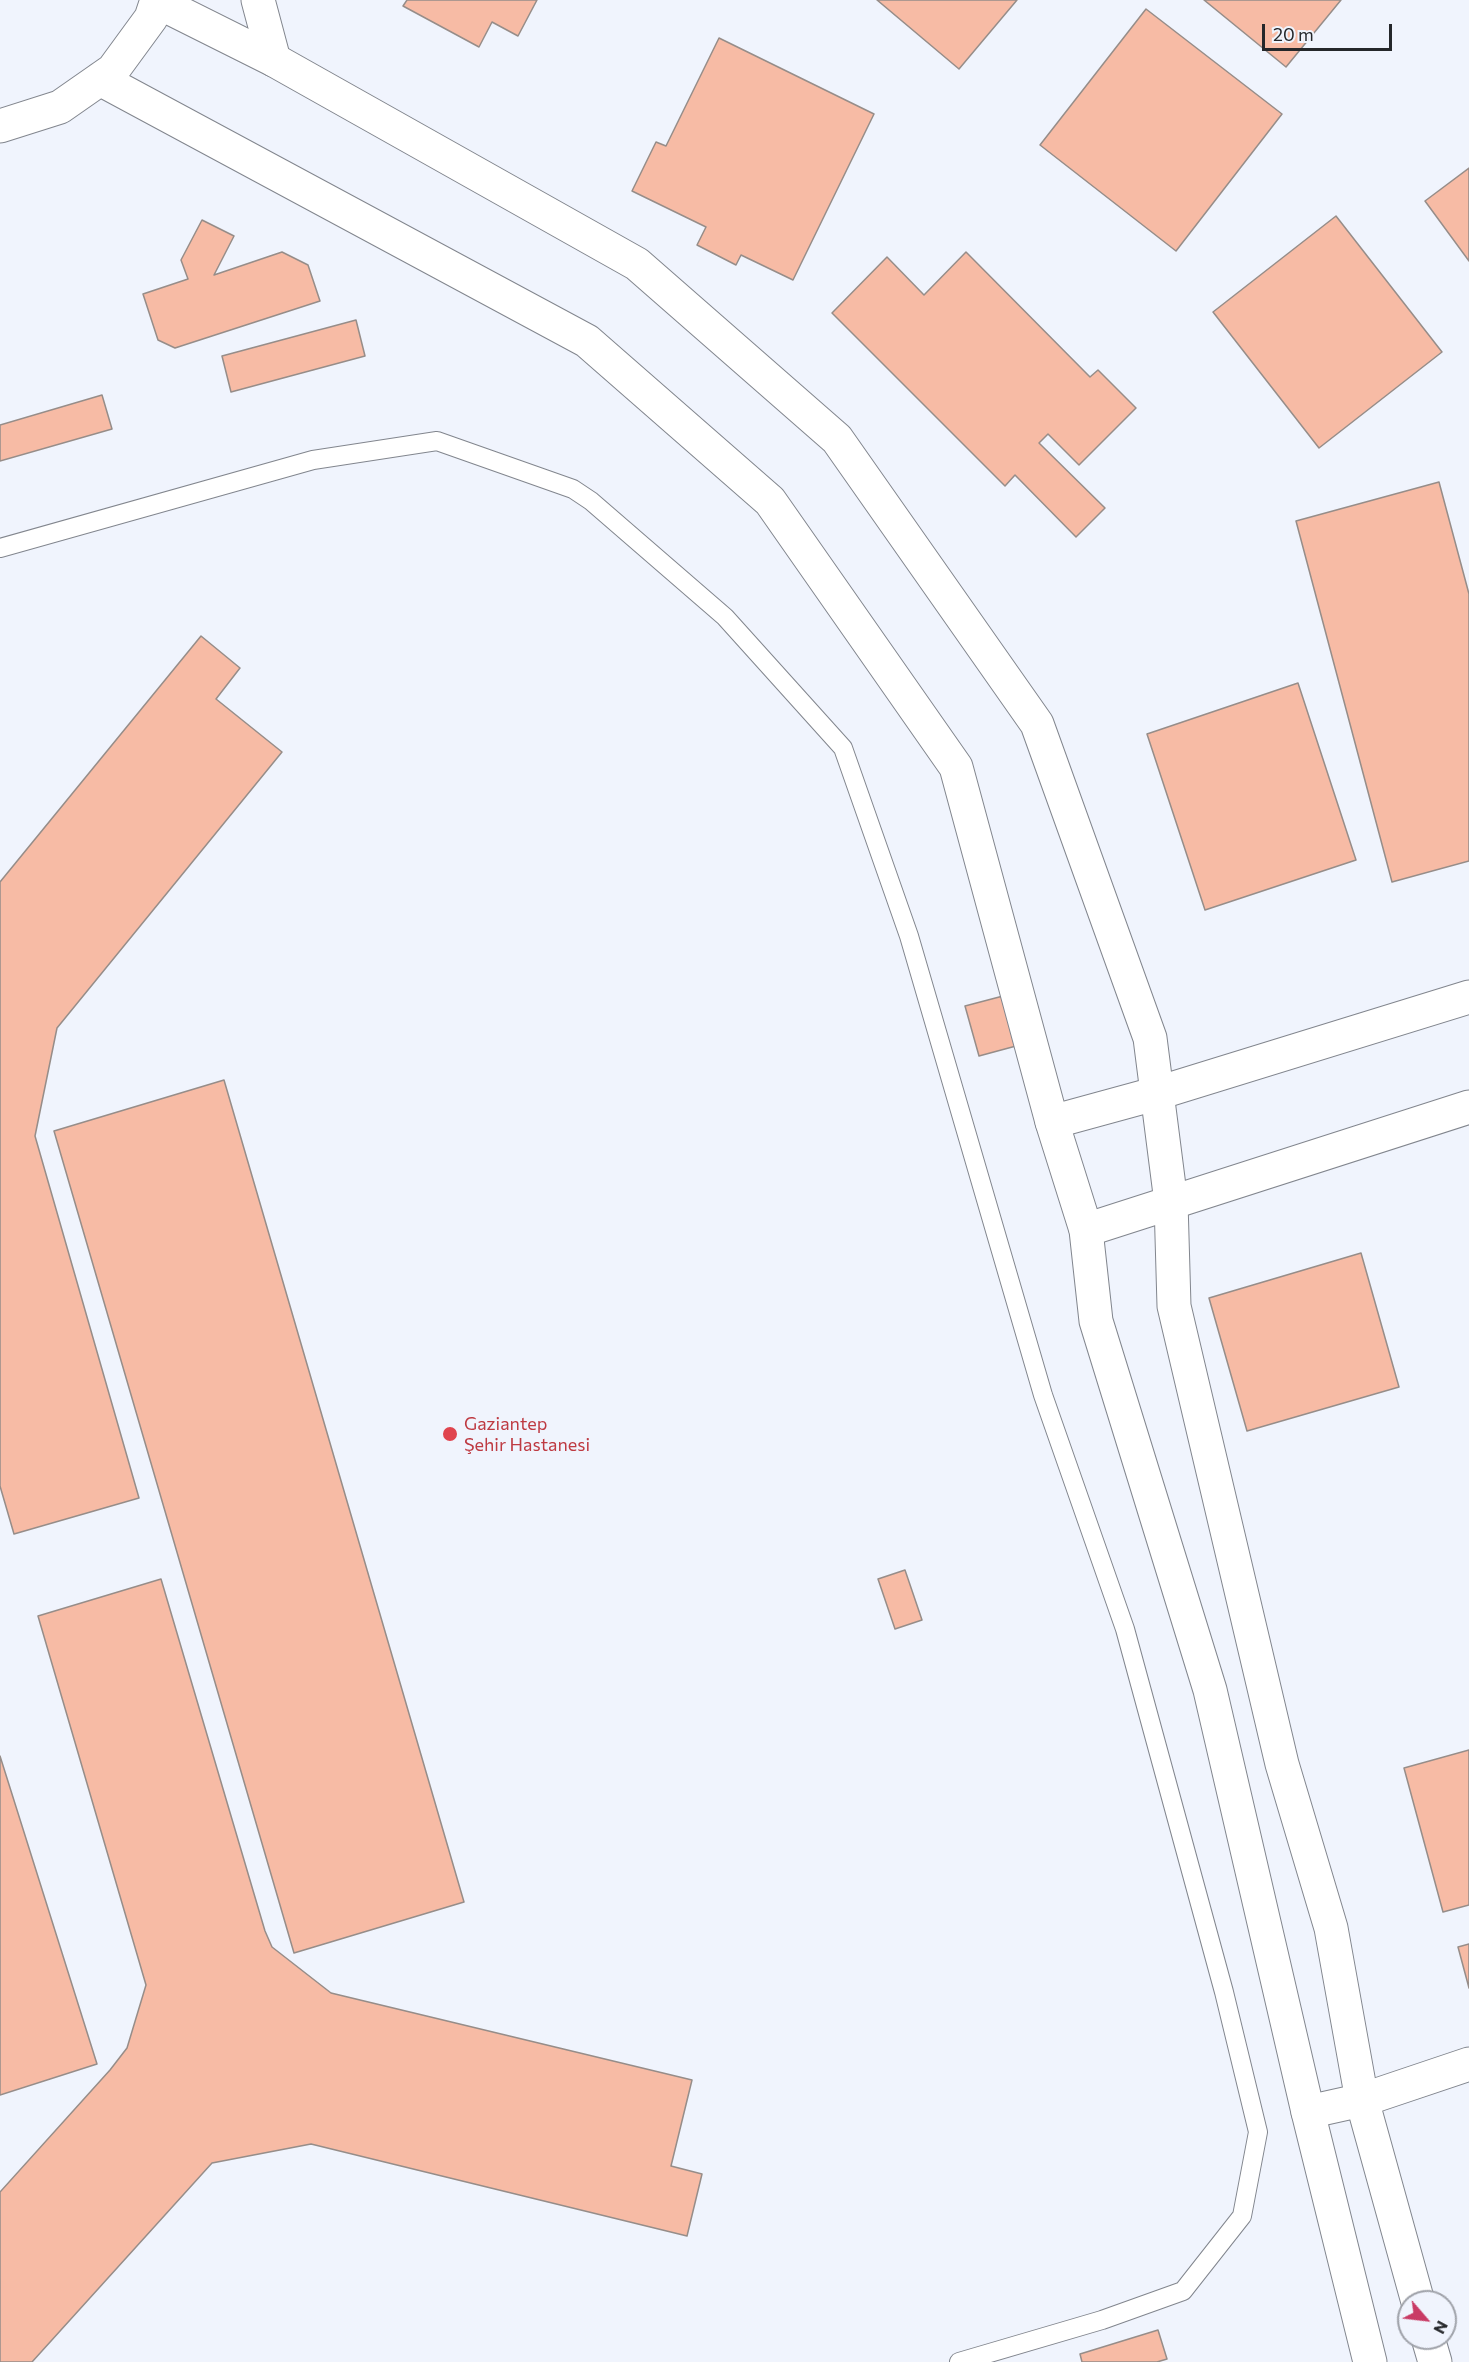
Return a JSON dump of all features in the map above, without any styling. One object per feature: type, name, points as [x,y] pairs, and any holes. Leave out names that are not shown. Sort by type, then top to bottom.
[{"type":"street","points":[[258,0],[273,60]]},
{"type":"street","points":[[0,126],[60,107],[113,70],[151,18],[156,1],[273,60],[637,264],[837,439],[1037,724],[1150,1038],[1171,1203],[1174,1306],[1282,1764],[1331,1928],[1362,2100],[1415,2290]]},
{"type":"street","points":[[100,79],[587,341],[770,501],[956,767],[1052,1122],[1086,1230],[1096,1321],[1210,1690],[1308,2112],[1370,2362]]},
{"type":"street","points":[[1052,1122],[1158,1093],[1469,997]]},
{"type":"street","points":[[1086,1230],[1469,1107]]},
{"type":"street","points":[[1308,2112],[1362,2100],[1469,2064]]},
{"type":"lane","points":[[0,549],[313,460],[437,441],[573,489],[591,501],[725,617],[843,748],[909,936],[1043,1395],[1125,1629],[1224,1992],[1258,2132],[1242,2216],[1182,2290],[1102,2320],[959,2362]]},
{"type":"building","points":[[407,0],[537,0],[518,36],[492,22],[479,47],[403,6]]},
{"type":"building","points":[[877,0],[1017,0],[959,69]]},
{"type":"building","points":[[1204,0],[1341,0],[1286,67]]},
{"type":"building","points":[[1146,9],[1282,114],[1176,251],[1040,145]]},
{"type":"building","points":[[719,38],[874,114],[793,280],[741,255],[736,265],[697,245],[706,227],[632,191],[656,142],[666,146]]},
{"type":"building","points":[[1469,168],[1469,261],[1425,201]]},
{"type":"building","points":[[1336,216],[1442,352],[1319,448],[1213,312]]},
{"type":"building","points":[[202,220],[234,236],[214,275],[282,252],[308,265],[320,301],[175,348],[158,340],[143,294],[188,279],[181,260]]},
{"type":"building","points":[[966,252],[1090,377],[1098,370],[1136,408],[1079,465],[1048,434],[1039,443],[1105,508],[1076,537],[1015,475],[1005,486],[832,313],[887,257],[924,295]]},
{"type":"building","points":[[356,320],[365,356],[231,392],[222,356]]},
{"type":"building","points":[[102,395],[112,429],[0,461],[0,425]]},
{"type":"building","points":[[1439,482],[1469,594],[1469,861],[1392,882],[1296,521]]},
{"type":"building","points":[[201,636],[240,668],[216,699],[282,752],[57,1028],[35,1136],[139,1498],[14,1534],[0,1486],[0,882]]},
{"type":"building","points":[[1298,683],[1356,860],[1205,910],[1147,734]]},
{"type":"building","points":[[1003,996],[1016,1046],[979,1056],[965,1006]]},
{"type":"building","points":[[224,1080],[464,1902],[294,1953],[54,1131]]},
{"type":"building","points":[[1361,1253],[1399,1387],[1247,1431],[1209,1298]]},
{"type":"building","points":[[905,1570],[922,1620],[895,1629],[878,1579]]},
{"type":"building","points":[[161,1579],[265,1931],[272,1947],[331,1993],[692,2080],[671,2166],[702,2174],[687,2236],[311,2144],[212,2163],[32,2362],[0,2362],[0,2192],[110,2070],[127,2048],[146,1985],[38,1616]]},
{"type":"building","points":[[1469,1750],[1469,1905],[1443,1912],[1404,1768]]},
{"type":"building","points":[[0,1756],[97,2064],[0,2095]]},
{"type":"building","points":[[1469,1944],[1469,1988],[1458,1947]]},
{"type":"building","points":[[1158,2330],[1167,2359],[1157,2362],[1082,2362],[1080,2354]]},
{"type":"place","name":"Gaziantep Şehir Hastanesi","points":[[450,1434]]}]
